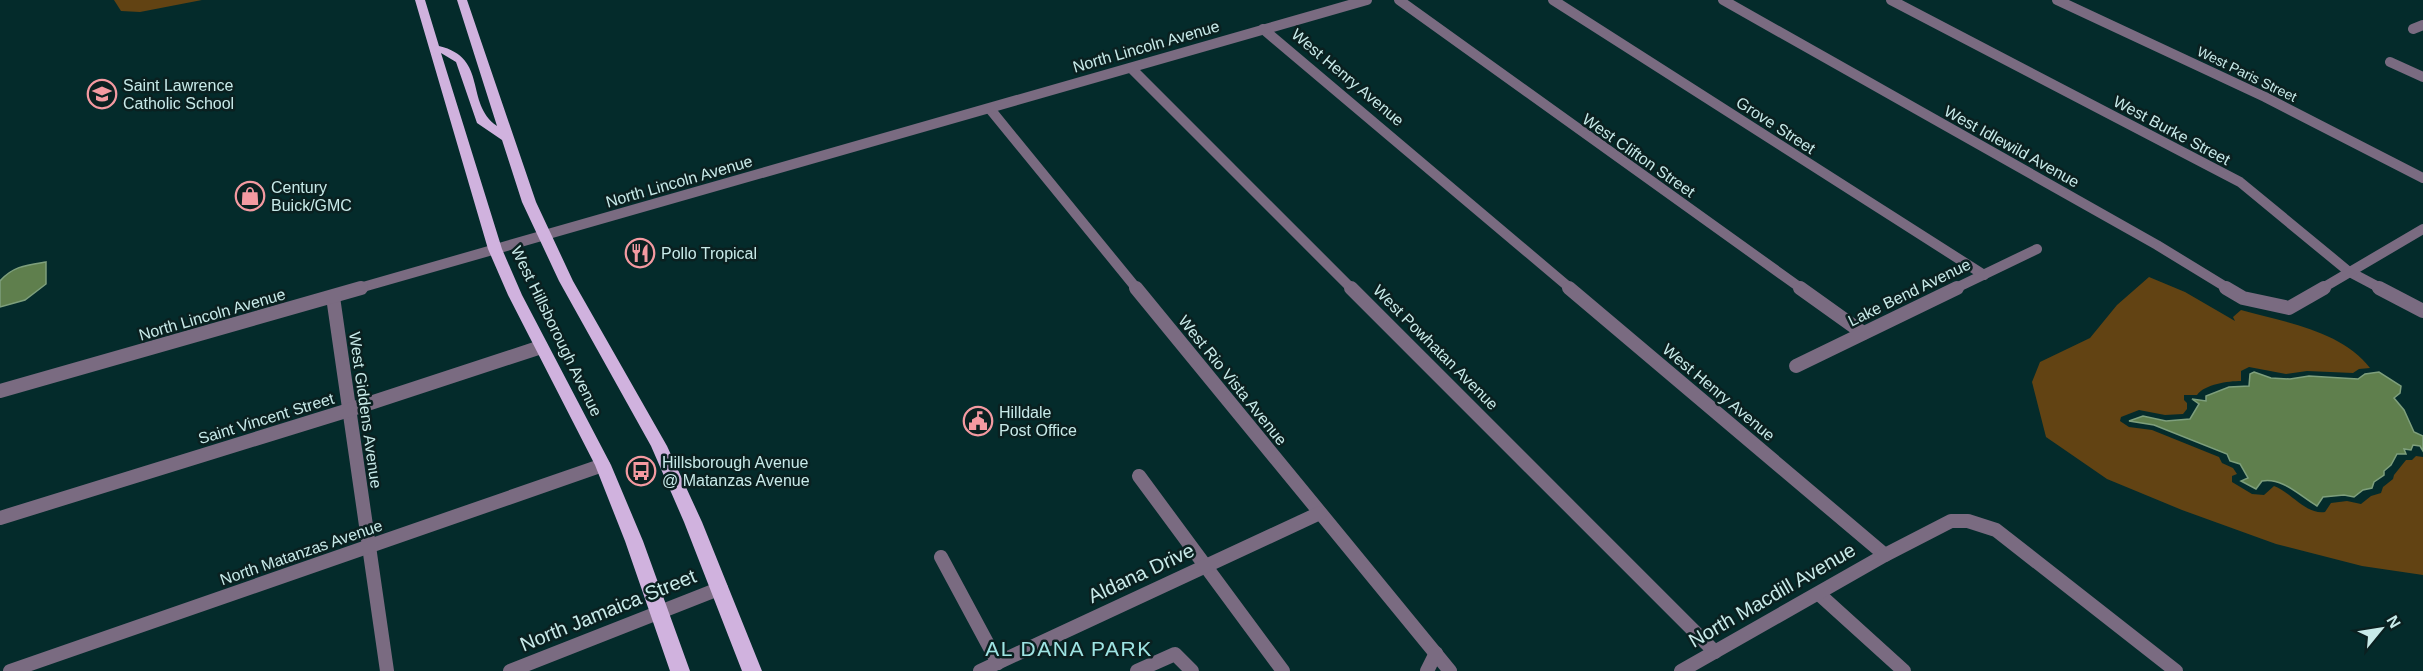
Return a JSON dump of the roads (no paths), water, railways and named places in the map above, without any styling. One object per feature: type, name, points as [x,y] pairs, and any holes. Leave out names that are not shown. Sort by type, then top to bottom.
[{"type":"main road","name":"West Hillsborough Avenue","points":[[420,0],[495,249],[515,295],[603,465],[660,611],[680,671]]},
{"type":"main road","name":"West Hillsborough Avenue","points":[[462,0],[529,202],[544,237],[658,446],[721,588],[752,671]]},
{"type":"main road","points":[[434,48],[450,52],[461,61],[481,120],[509,139]]},
{"type":"street","name":"North Lincoln Avenue","points":[[0,391],[1367,0]]},
{"type":"street","name":"West Clifton Street","points":[[1399,0],[1863,333]]},
{"type":"street","name":"Grove Street","points":[[1553,0],[1984,275]]},
{"type":"street","name":"West Idlewild Avenue","points":[[1723,0],[2157,245],[2243,298],[2289,308],[2348,271]]},
{"type":"street","name":"West Burke Street","points":[[1891,0],[2240,182],[2348,271],[2423,311]]},
{"type":"street","name":"West Paris Street","points":[[2056,0],[2265,97],[2423,178]]},
{"type":"street","name":"West Henry Avenue","points":[[1263,29],[1885,555]]},
{"type":"street","points":[[2390,62],[2423,77]]},
{"type":"street","name":"West Powhatan Avenue","points":[[1131,68],[1715,652]]},
{"type":"street","name":"West Rio Vista Avenue","points":[[990,109],[1450,671]]},
{"type":"street","points":[[2348,271],[2423,229]]},
{"type":"street","name":"Lake Bend Avenue","points":[[1796,366],[2037,249]]},
{"type":"street","name":"West Giddens Avenue","points":[[333,297],[387,671]]},
{"type":"street","name":"Saint Vincent Street","points":[[0,518],[349,410],[541,347]]},
{"type":"street","name":"North Matanzas Avenue","points":[[10,671],[603,465]]},
{"type":"street","points":[[1139,476],[1283,671]]},
{"type":"street","name":"Aldana Drive","points":[[988,668],[1320,513]]},
{"type":"street","points":[[1885,555],[1951,521],[1968,521],[1996,530],[2176,671]]},
{"type":"street","name":"North Macdill Avenue","points":[[1680,671],[1885,555]]},
{"type":"street","points":[[941,557],[988,668]]},
{"type":"street","name":"North Jamaica Street","points":[[510,671],[721,588]]},
{"type":"street","points":[[1819,594],[1904,671]]},
{"type":"street","points":[[1427,671],[1436,653]]},
{"type":"street","points":[[1137,671],[1174,654],[1192,671]]},
{"type":"place","name":"Saint Lawrence Catholic School","points":[[102,94]]},
{"type":"place","name":"Century Buick/GMC","points":[[250,196]]},
{"type":"place","name":"Pollo Tropical","points":[[640,253]]},
{"type":"place","name":"Hilldale Post Office","points":[[978,421]]},
{"type":"place","name":"Hillsborough Avenue @ Matanzas Avenue","points":[[641,471]]},
{"type":"district","name":"AL DANA PARK","points":[[1069,649]]}]
